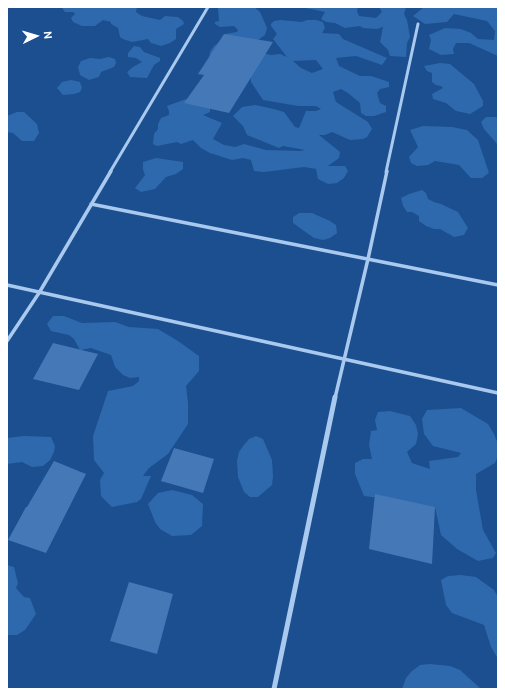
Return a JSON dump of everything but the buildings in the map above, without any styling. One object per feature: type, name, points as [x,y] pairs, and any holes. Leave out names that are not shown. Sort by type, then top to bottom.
[{"type":"street","points":[[7,341],[39,293],[208,7]]},
{"type":"street","points":[[274,689],[343,359],[368,259],[418,24]]},
{"type":"street","points":[[91,204],[498,285]]},
{"type":"street","points":[[7,286],[498,392]]},
{"type":"shaded area","points":[[137,7],[136,12],[142,16],[160,20],[165,16],[178,17],[184,24],[176,29],[176,39],[170,43],[161,46],[151,43],[148,39],[132,42],[120,37],[118,28],[111,24],[111,22],[103,20],[95,26],[82,26],[73,22],[71,18],[75,14],[73,12],[65,12],[62,8]]},
{"type":"shaded area","points":[[254,7],[260,12],[267,28],[265,35],[254,43],[262,53],[271,55],[280,54],[287,57],[273,39],[277,34],[271,26],[274,21],[281,20],[302,22],[307,20],[316,20],[323,22],[325,28],[322,33],[339,34],[343,39],[387,58],[382,65],[356,56],[336,58],[339,66],[360,76],[371,76],[389,82],[389,87],[380,89],[377,93],[380,103],[386,106],[386,112],[374,116],[366,116],[361,113],[360,103],[348,93],[341,89],[333,92],[336,102],[368,122],[372,129],[367,137],[363,139],[350,140],[332,132],[325,135],[319,135],[340,152],[339,158],[328,166],[345,166],[348,171],[344,178],[337,183],[328,184],[318,179],[316,169],[304,167],[264,172],[254,171],[251,160],[243,158],[232,160],[210,153],[201,148],[193,140],[181,144],[177,142],[157,146],[153,144],[154,134],[158,129],[158,124],[161,118],[169,115],[167,106],[186,99],[197,104],[210,105],[210,112],[203,115],[222,123],[213,139],[224,145],[235,147],[244,144],[266,150],[305,150],[283,146],[279,148],[247,135],[243,126],[233,116],[242,107],[255,105],[284,112],[295,127],[299,128],[306,111],[316,111],[321,109],[316,106],[298,106],[263,100],[251,82],[251,76],[209,60],[210,52],[214,46],[222,40],[225,34],[237,32],[238,30],[234,26],[220,27],[215,24],[215,22],[219,21],[218,8]],"holes":[[[316,60],[323,69],[312,73],[301,68],[293,61]]]},
{"type":"shaded area","points":[[301,7],[358,7],[357,11],[359,16],[376,18],[382,12],[379,7],[406,7],[404,14],[407,20],[410,37],[407,43],[406,57],[390,56],[388,50],[380,42],[383,27],[377,29],[363,28],[360,26],[345,28],[321,19],[325,12]]},
{"type":"shaded area","points":[[424,7],[498,7],[498,56],[469,43],[456,43],[453,49],[454,54],[441,55],[429,49],[431,40],[429,35],[445,28],[461,29],[471,33],[478,39],[494,40],[495,31],[487,21],[454,14],[447,22],[425,24],[413,16]]},
{"type":"shaded area","points":[[134,46],[140,47],[144,52],[160,58],[160,61],[154,65],[147,78],[130,77],[127,72],[142,62],[136,58],[128,57],[128,53]]},
{"type":"shaded area","points":[[109,57],[115,59],[116,63],[114,67],[101,72],[99,77],[89,80],[80,75],[78,67],[81,61],[90,58],[100,59]]},
{"type":"shaded area","points":[[440,63],[450,64],[474,84],[483,101],[483,106],[470,114],[456,111],[446,103],[433,99],[432,94],[443,88],[432,82],[432,73],[427,71],[424,66]]},
{"type":"shaded area","points":[[71,80],[80,82],[82,88],[80,92],[63,95],[57,88],[62,82]]},
{"type":"shaded area","points":[[17,112],[24,112],[37,124],[39,133],[34,141],[22,141],[13,133],[7,132],[7,116]]},
{"type":"shaded area","points":[[486,117],[496,117],[498,120],[498,145],[484,129],[481,122]]},
{"type":"shaded area","points":[[423,126],[452,127],[467,130],[478,140],[489,173],[482,178],[471,178],[459,165],[435,161],[428,165],[417,166],[411,163],[409,157],[418,147],[410,130]]},
{"type":"shaded area","points":[[156,158],[183,162],[183,169],[176,174],[166,177],[155,189],[141,192],[135,188],[145,175],[143,170],[143,162]]},
{"type":"shaded area","points":[[422,190],[426,193],[428,199],[458,212],[468,228],[464,235],[454,237],[440,229],[434,229],[426,226],[419,221],[419,216],[412,212],[407,212],[403,206],[401,198]]},
{"type":"shaded area","points":[[299,213],[312,213],[330,221],[336,225],[337,233],[330,238],[323,240],[314,238],[293,223],[293,217]]},
{"type":"shaded area","points":[[53,316],[64,316],[82,323],[115,322],[129,327],[158,329],[199,356],[199,371],[186,386],[188,424],[168,454],[149,468],[143,476],[151,476],[141,499],[137,502],[112,507],[101,496],[100,480],[104,473],[94,460],[93,436],[108,391],[133,386],[139,381],[139,377],[130,378],[123,375],[115,367],[111,355],[91,348],[80,350],[74,339],[69,335],[51,331],[47,324]]},
{"type":"shaded area","points":[[461,408],[488,424],[498,444],[498,456],[495,463],[476,474],[476,490],[483,530],[496,553],[493,558],[478,561],[457,549],[441,535],[435,507],[400,505],[389,497],[380,498],[364,496],[355,474],[355,463],[363,459],[372,459],[369,445],[371,431],[377,430],[375,420],[378,412],[390,411],[410,416],[416,425],[418,434],[416,444],[407,452],[412,463],[430,469],[429,461],[458,457],[461,453],[433,446],[424,434],[422,419],[427,410]]},
{"type":"shaded area","points":[[24,436],[51,437],[55,446],[54,452],[50,460],[43,466],[32,467],[22,462],[7,464],[7,438]]},
{"type":"shaded area","points":[[256,436],[263,439],[272,460],[273,476],[272,485],[258,497],[250,497],[244,492],[238,477],[237,461],[239,452],[243,446],[249,439]]},
{"type":"shaded area","points":[[172,490],[192,495],[203,504],[202,526],[191,535],[172,536],[160,529],[155,522],[148,504],[158,493]]},
{"type":"shaded area","points":[[7,565],[14,567],[18,583],[16,588],[24,597],[30,598],[36,614],[25,630],[17,635],[7,635]]},
{"type":"shaded area","points":[[461,575],[476,577],[494,590],[498,597],[498,659],[491,647],[484,625],[452,613],[446,605],[441,580],[448,576]]},
{"type":"shaded area","points":[[430,664],[450,666],[460,670],[481,689],[402,689],[406,678],[412,671],[420,665]]}]
